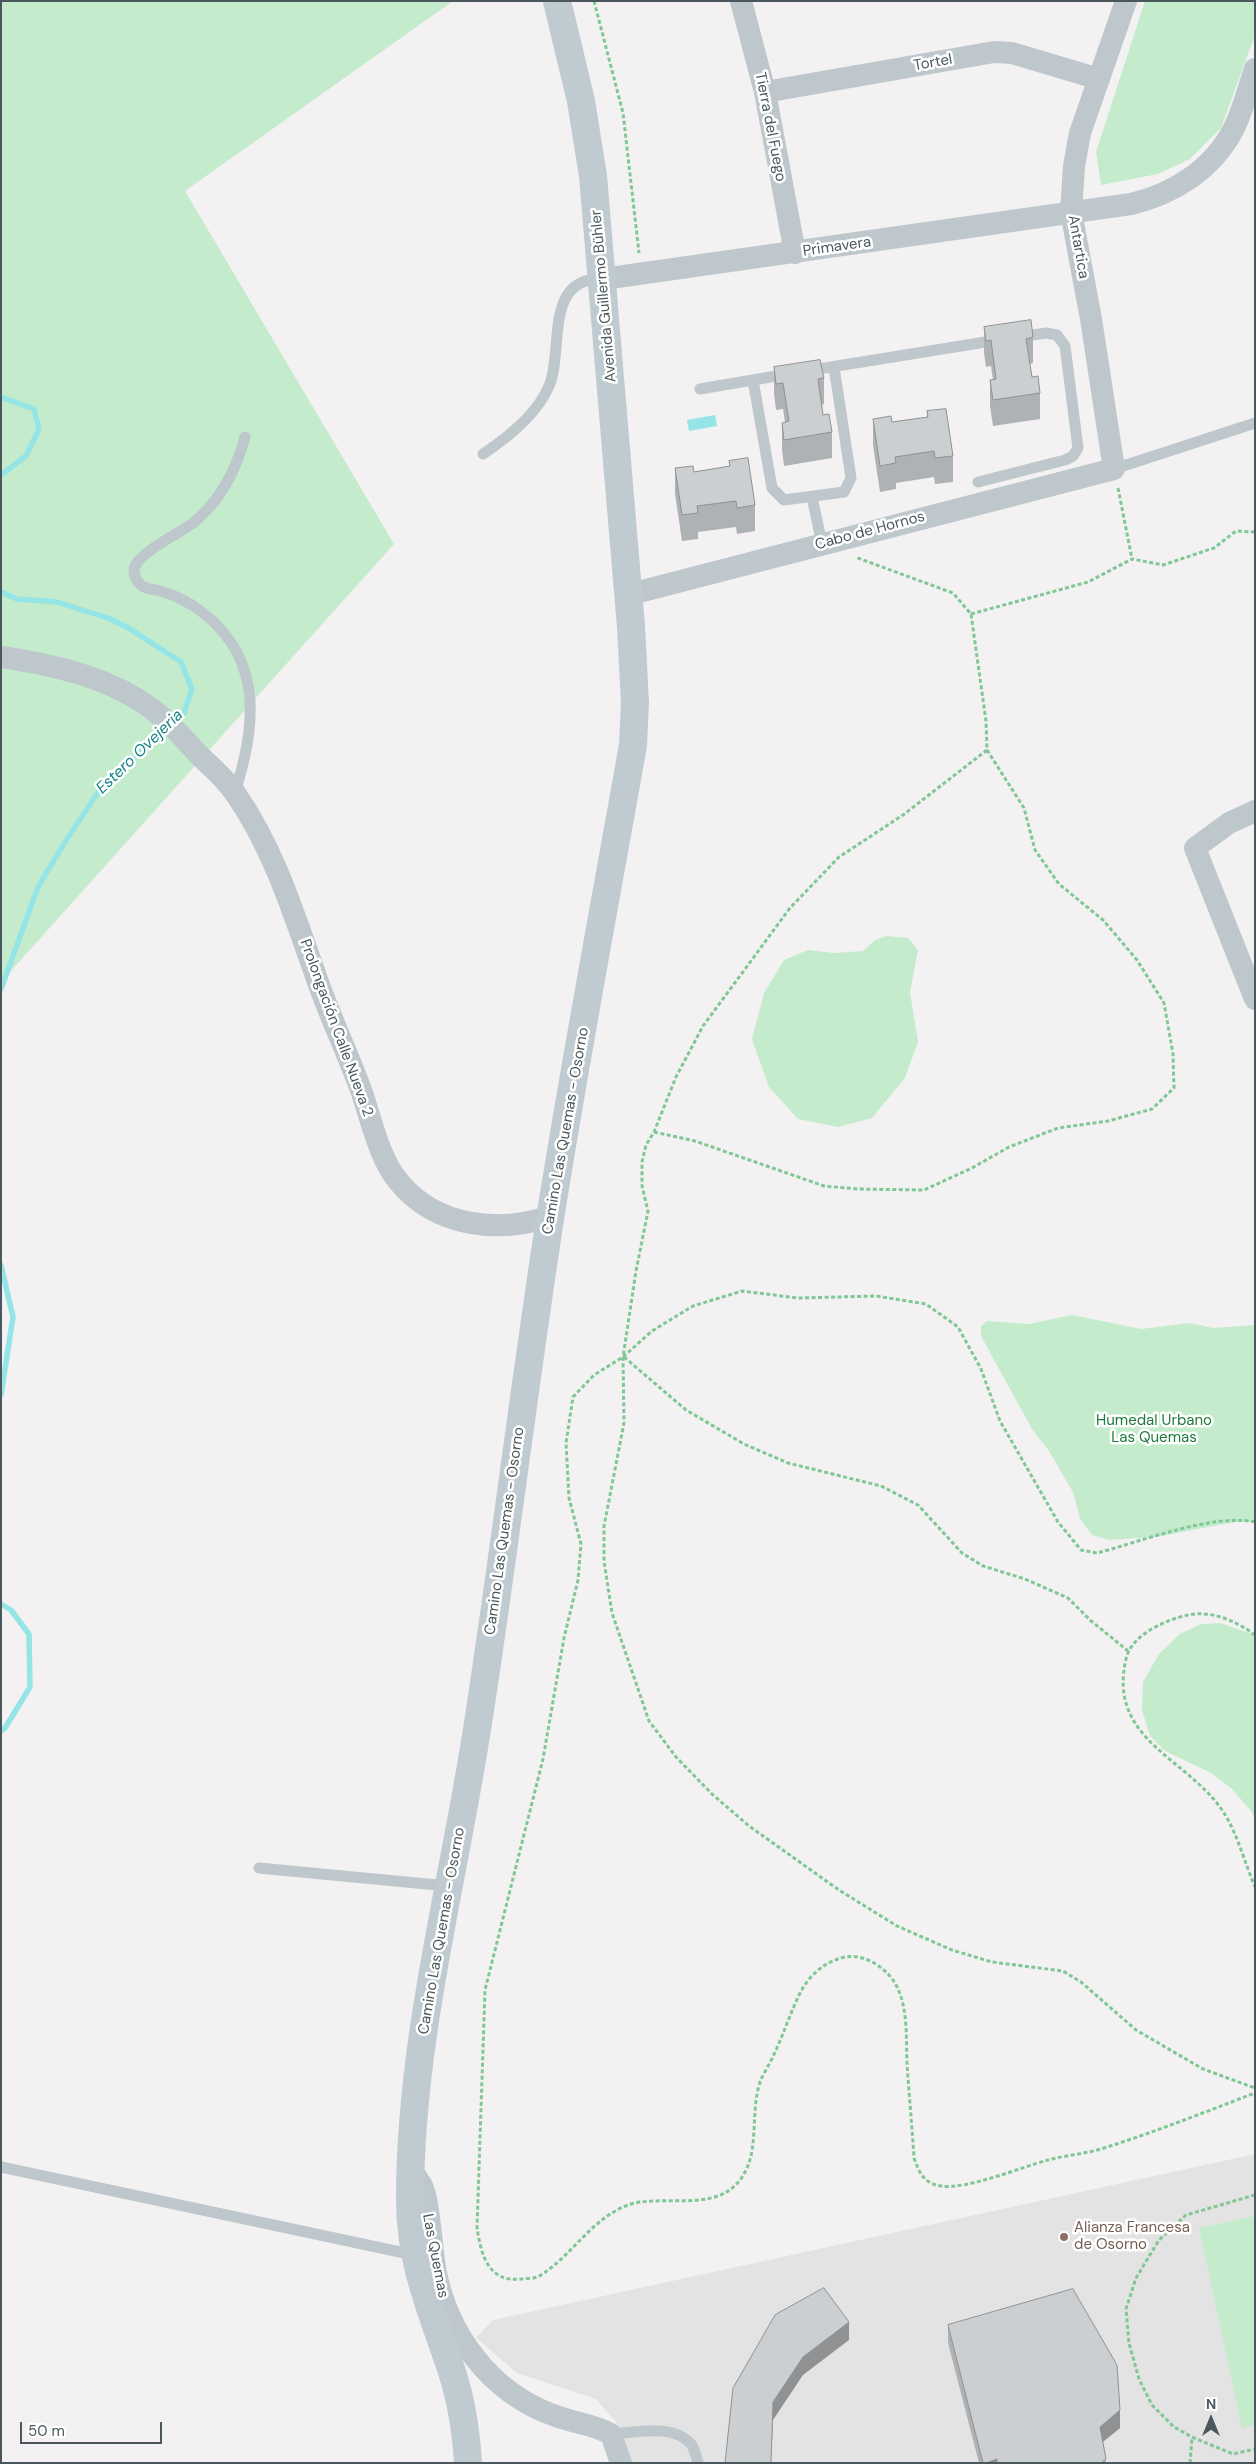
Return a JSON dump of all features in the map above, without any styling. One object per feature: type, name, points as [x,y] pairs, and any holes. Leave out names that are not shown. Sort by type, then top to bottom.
[{"type":"main road","name":"Avenida Guillermo Bühler","points":[[557,1],[576,77],[586,132],[603,279],[627,594]]},
{"type":"main road","name":"Camino Las Quemas - Osorno","points":[[468,2463],[458,2392],[449,2361],[427,2306],[414,2255],[410,2198],[411,2170],[422,2045],[448,1886],[470,1774],[551,1216],[633,744],[634,661],[627,594]]},
{"type":"street","name":"Tierra del Fuego","points":[[741,1],[765,92],[795,253]]},
{"type":"street","name":"Antartica","points":[[1114,468],[1091,319],[1070,212],[1074,166],[1080,132],[1126,1]]},
{"type":"street","name":"Tortel","points":[[765,92],[994,52],[1012,53],[1099,79]]},
{"type":"street","name":"Primavera","points":[[603,279],[1131,204],[1153,198],[1172,190],[1194,176],[1216,154],[1232,131],[1255,69]]},
{"type":"street","name":"Cabo de Hornos","points":[[627,594],[1114,468]]},
{"type":"street","name":"Prolongación Calle Nueva 2","points":[[1,658],[36,662],[83,675],[107,684],[153,710],[183,738],[234,792],[260,835],[291,906],[322,993],[361,1090],[378,1142],[398,1181],[424,1204],[447,1216],[471,1224],[512,1225],[551,1216]]},
{"type":"street","points":[[1252,982],[1195,848],[1229,823],[1255,811]]},
{"type":"street","name":"Las Quemas","points":[[411,2170],[423,2187],[440,2290],[456,2330],[467,2348],[496,2381],[533,2406],[567,2420],[596,2426],[611,2434]]},
{"type":"street","points":[[611,2434],[621,2463]]},
{"type":"lane","points":[[483,454],[522,423],[549,387],[555,363],[556,332],[560,315],[571,290],[588,280],[603,279]]},
{"type":"lane","points":[[700,389],[1046,333],[1057,335],[1064,346],[1078,448],[1073,456],[1065,460],[978,482]]},
{"type":"lane","points":[[753,380],[772,488],[784,500],[844,492],[851,478],[834,366]]},
{"type":"lane","points":[[1114,468],[1255,423]]},
{"type":"lane","points":[[234,792],[242,768],[251,727],[250,694],[241,662],[225,636],[204,614],[176,597],[141,585],[135,576],[134,569],[140,558],[193,523],[218,497],[234,469],[245,437]]},
{"type":"lane","points":[[812,497],[822,544]]},
{"type":"lane","points":[[259,1868],[448,1886]]},
{"type":"lane","points":[[1,2167],[414,2255]]},
{"type":"lane","points":[[611,2434],[670,2432],[683,2437],[693,2446],[698,2463]]},
{"type":"path","points":[[594,1],[623,113],[642,274]]},
{"type":"path","points":[[1114,468],[1132,558]]},
{"type":"path","points":[[971,614],[1088,582],[1132,558],[1163,566],[1214,548],[1236,531],[1255,532]]},
{"type":"path","points":[[654,1132],[694,1142],[824,1186],[858,1189],[924,1190],[972,1168],[1009,1148],[1058,1128],[1108,1121],[1152,1109],[1174,1088],[1173,1054],[1164,1004],[1138,960],[1103,920],[1060,884],[1035,850],[1024,808],[986,750],[986,720],[971,614],[953,593],[822,544]]},
{"type":"path","points":[[986,750],[903,815],[839,857],[790,908],[703,1026],[676,1077],[654,1132],[646,1145],[642,1162],[642,1186],[648,1211],[636,1271],[623,1356],[624,1423],[604,1526],[604,1560],[612,1613],[649,1721],[676,1757],[712,1794],[749,1826],[839,1890],[897,1926],[952,1950],[992,1962],[1063,1971],[1081,1982],[1136,2030],[1203,2069],[1255,2088]]},
{"type":"path","points":[[1255,1522],[1245,1520],[1220,1522],[1097,1553],[1081,1550],[1058,1522],[1000,1421],[981,1369],[958,1327],[926,1304],[876,1296],[798,1298],[742,1290],[693,1306],[652,1331],[623,1356],[594,1375],[573,1397],[566,1443],[569,1498],[581,1544],[578,1580],[564,1638],[543,1758],[485,1990],[477,2228],[481,2253],[493,2273],[511,2280],[539,2277],[590,2230],[620,2208],[637,2203],[700,2201],[719,2195],[734,2186],[747,2168],[753,2114],[760,2082],[800,1993],[816,1971],[834,1959],[852,1956],[868,1960],[885,1970],[898,1988],[906,2036],[914,2158],[920,2174],[930,2183],[942,2186],[966,2183],[1004,2174],[1049,2159],[1102,2149],[1255,2093]]},
{"type":"path","points":[[623,1356],[686,1410],[744,1444],[788,1463],[881,1486],[918,1505],[962,1553],[983,1566],[1025,1578],[1068,1598],[1090,1620],[1128,1650]]},
{"type":"path","points":[[1255,1635],[1223,1617],[1206,1614],[1188,1615],[1167,1622],[1143,1635],[1128,1650],[1122,1688],[1127,1706],[1139,1731],[1159,1752],[1203,1788],[1224,1814],[1255,1887]]},
{"type":"path","points":[[1255,2195],[1186,2215],[1159,2240],[1136,2278],[1126,2309],[1129,2343],[1139,2379],[1152,2405],[1174,2427],[1192,2437],[1233,2454],[1255,2449]]},
{"type":"path","points":[[1190,2463],[1192,2437]]},
{"type":"shaded area","name":"Alianza Francesa de Osorno","points":[[1255,2154],[1255,2463],[632,2463],[622,2429],[596,2399],[517,2373],[476,2338],[493,2320]]},
{"type":"green space","points":[[1,1],[453,1],[185,191],[394,544],[1,982]]},
{"type":"green space","points":[[1145,1],[1255,1],[1255,35],[1221,128],[1190,159],[1158,174],[1101,185],[1096,152]]},
{"type":"green space","points":[[887,936],[908,938],[918,950],[910,992],[918,1042],[905,1078],[872,1118],[838,1127],[798,1119],[769,1087],[752,1039],[764,993],[784,960],[808,950],[834,953],[863,951],[875,940]]},
{"type":"green space","name":"Humedal Urbano Las Quemas","points":[[1072,1315],[1141,1329],[1190,1323],[1213,1328],[1255,1325],[1255,1522],[1235,1522],[1156,1537],[1109,1540],[1092,1535],[1080,1519],[1073,1492],[1049,1451],[1032,1429],[981,1336],[981,1326],[987,1321],[1029,1324]]},
{"type":"green space","points":[[1220,1623],[1255,1635],[1255,1819],[1251,1811],[1231,1788],[1211,1773],[1165,1751],[1150,1736],[1142,1710],[1143,1682],[1159,1654],[1180,1634],[1201,1624]]},
{"type":"green space","points":[[1255,2216],[1255,2425],[1242,2428],[1199,2228]]},
{"type":"water","points":[[715,415],[717,426],[689,431],[687,420]]},
{"type":"building","points":[[1031,320],[1033,337],[1026,339],[1032,377],[1038,376],[1040,393],[993,400],[990,380],[996,379],[991,340],[986,341],[984,327]]},
{"type":"building","points":[[820,360],[824,378],[818,379],[823,415],[829,414],[832,432],[784,440],[782,423],[789,421],[783,383],[776,384],[774,367]]},
{"type":"building","points":[[946,409],[953,456],[935,458],[934,451],[895,457],[896,463],[880,466],[873,419],[891,416],[892,422],[928,417],[927,411]]},
{"type":"building","points":[[748,458],[755,505],[737,508],[736,501],[697,506],[698,513],[682,515],[675,468],[693,466],[694,472],[730,466],[729,461]]},
{"type":"building","points":[[824,2288],[849,2322],[803,2357],[773,2402],[771,2463],[725,2463],[733,2388],[775,2315]]},
{"type":"building","points":[[1073,2289],[1117,2365],[1120,2410],[1100,2427],[1106,2459],[1101,2463],[997,2463],[997,2459],[983,2463],[948,2325]]},
{"type":"waterway","name":"Estero Ovejeria","points":[[1,397],[34,409],[39,429],[26,456],[1,475]]},
{"type":"waterway","name":"Estero Ovejeria","points":[[1,592],[17,599],[57,602],[108,618],[127,627],[181,662],[192,689],[184,713],[175,722]]},
{"type":"waterway","name":"Estero Ovejeria","points":[[1,989],[38,887],[65,842],[103,785],[168,728]]},
{"type":"waterway","name":"Estero Ovejeria","points":[[1,1265],[13,1317],[1,1395]]},
{"type":"waterway","name":"Estero Ovejeria","points":[[1,1604],[11,1610],[29,1634],[30,1687],[5,1728],[1,1731]]},
{"type":"place","name":"Alianza Francesa de Osorno","points":[[1064,2237]]}]
